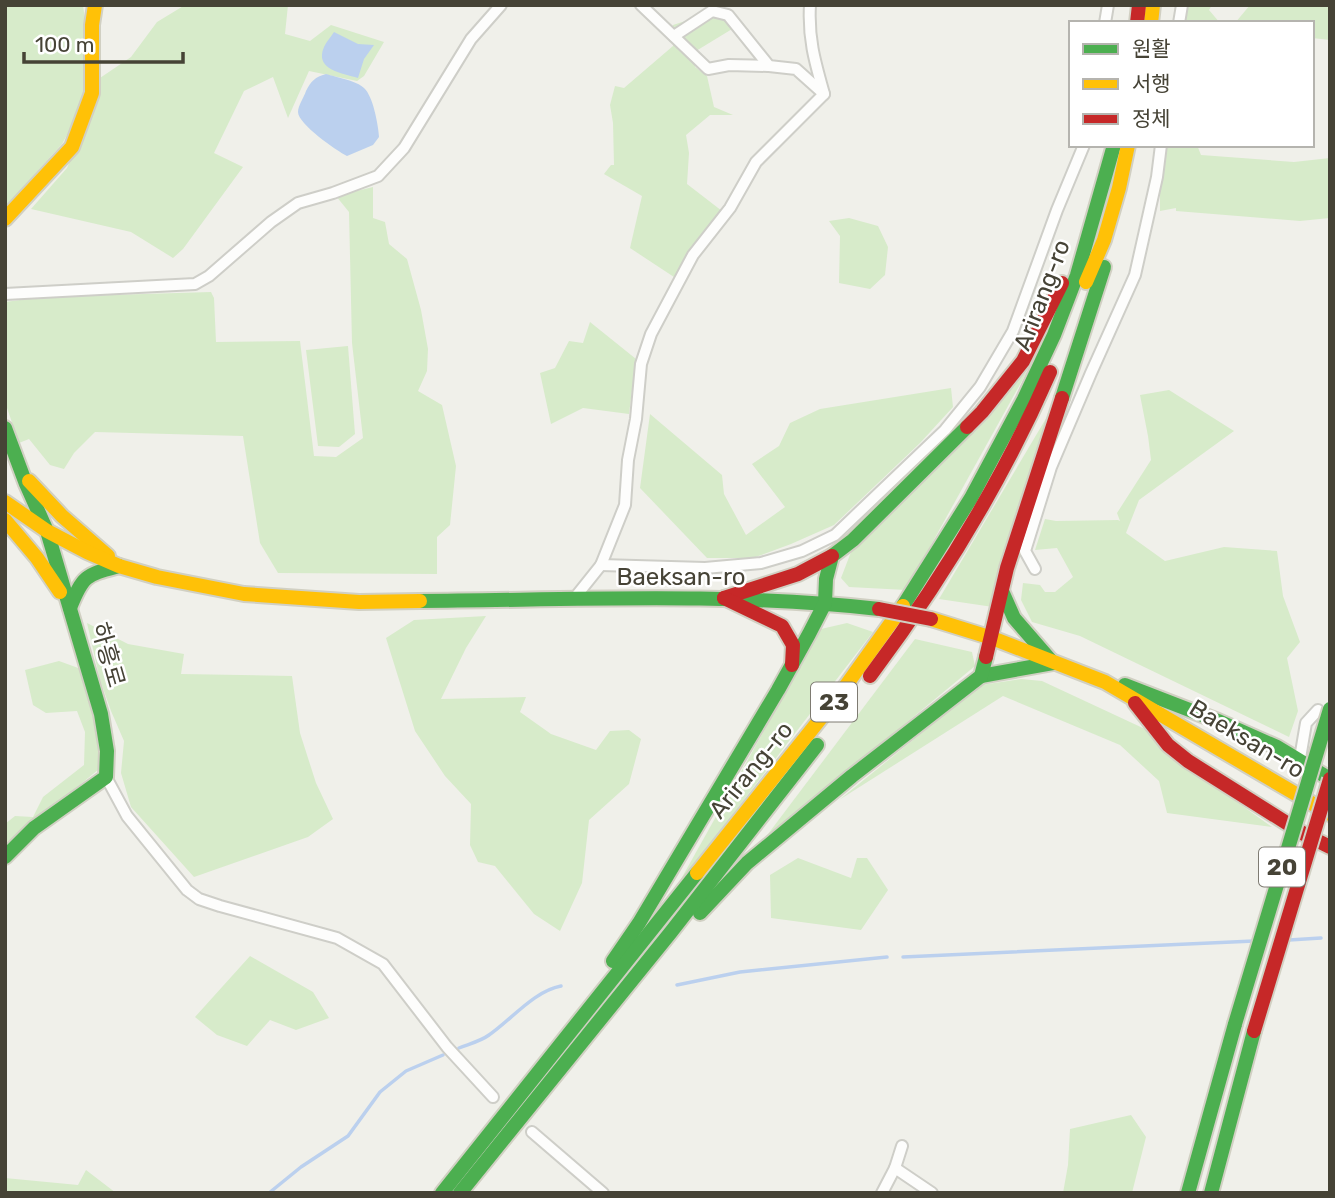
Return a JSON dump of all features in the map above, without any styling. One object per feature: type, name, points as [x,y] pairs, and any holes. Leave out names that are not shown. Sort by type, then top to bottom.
[{"type":"main road","points":[[5,219],[72,147],[92,93],[92,25],[95,5]]},
{"type":"main road","name":"Arirang-ro","points":[[442,1193],[837,698],[912,594],[971,498],[1024,399],[1054,335],[1096,216],[1113,147]]},
{"type":"main road","name":"Arirang-ro","points":[[460,1193],[671,932],[890,650],[958,547],[994,487],[1038,400],[1104,240],[1128,147]]},
{"type":"main road","points":[[981,676],[1007,568],[1110,250],[1104,240]]},
{"type":"main road","points":[[724,598],[798,574],[832,556],[853,540],[982,412],[1023,361],[1065,278],[1077,275]]},
{"type":"main road","name":"하흥로","points":[[7,442],[47,531],[70,608],[101,713],[107,751],[106,777]]},
{"type":"main road","points":[[22,473],[62,516],[119,566]]},
{"type":"main road","name":"Baeksan-ro","points":[[5,502],[47,531],[119,566],[157,577],[244,594],[359,602],[724,598],[825,603],[931,618],[992,638],[1105,682],[1330,814]]},
{"type":"main road","points":[[5,520],[50,576],[70,608]]},
{"type":"main road","points":[[578,1023],[579,1008],[639,923],[792,665],[825,603],[826,579],[832,556]]},
{"type":"main road","points":[[70,608],[83,579],[119,566]]},
{"type":"main road","points":[[1002,591],[1014,618],[1053,663]]},
{"type":"main road","points":[[724,598],[782,626],[793,645],[792,665]]},
{"type":"main road","points":[[671,932],[687,927],[747,863],[852,776],[981,676],[1053,663]]},
{"type":"main road","points":[[1105,682],[1120,683],[1218,721],[1277,747],[1299,766],[1330,779]]},
{"type":"main road","points":[[1130,697],[1168,745],[1188,761],[1304,828],[1330,847]]},
{"type":"main road","name":"20","points":[[1188,1193],[1324,710]]},
{"type":"main road","points":[[5,857],[34,828],[106,777]]},
{"type":"main road","name":"20","points":[[1211,1193],[1254,1031],[1330,779]]},
{"type":"street","points":[[5,294],[195,284],[209,276],[271,222],[298,203],[378,176],[404,148],[471,39],[501,5]]},
{"type":"street","points":[[641,5],[708,69],[729,65],[796,69],[824,94]]},
{"type":"street","points":[[810,5],[809,28],[824,94]]},
{"type":"street","points":[[674,36],[712,11],[728,15],[769,66]]},
{"type":"street","points":[[573,600],[601,565],[625,505],[641,364],[651,334],[693,255],[730,208],[756,163],[824,94]]},
{"type":"street","points":[[601,565],[705,568],[761,563],[802,551],[835,535],[945,430],[980,387],[1013,331],[1083,147]]},
{"type":"street","points":[[1035,569],[1025,551],[1051,467],[1135,275],[1157,177],[1161,147]]},
{"type":"street","points":[[1299,766],[1306,723],[1324,710]]},
{"type":"street","points":[[106,777],[127,816],[187,890],[199,899],[337,938],[383,964],[447,1047],[493,1097]]},
{"type":"street","points":[[532,1132],[603,1193]]},
{"type":"street","points":[[882,1193],[895,1168],[902,1146]]},
{"type":"street","points":[[895,1168],[932,1193]]},
{"type":"green space","points":[[5,5],[83,5],[89,85],[84,104],[62,144],[5,207]]},
{"type":"green space","points":[[185,5],[288,5],[285,34],[310,41],[331,25],[384,42],[364,76],[357,81],[309,71],[288,118],[273,77],[244,91],[214,153],[243,167],[183,249],[173,258],[131,232],[31,209],[67,168],[95,100],[97,80],[131,57],[157,22]]},
{"type":"green space","points":[[1184,5],[1212,5],[1209,10],[1218,21],[1181,21]]},
{"type":"green space","points":[[1250,5],[1330,5],[1330,40],[1314,38],[1314,21],[1237,21]]},
{"type":"green space","points":[[725,8],[737,26],[696,51],[695,67],[707,76],[714,107],[733,115],[710,115],[686,135],[689,153],[687,184],[722,211],[674,277],[630,248],[642,196],[604,174],[614,165],[610,105],[615,86],[624,88],[673,46],[673,25]]},
{"type":"green space","points":[[1164,147],[1198,147],[1201,155],[1294,162],[1330,158],[1330,218],[1300,221],[1176,211],[1176,208],[1160,211]]},
{"type":"green space","points":[[373,187],[373,218],[385,222],[389,244],[407,259],[421,310],[428,349],[427,371],[418,391],[442,405],[456,466],[450,525],[437,537],[437,574],[278,573],[260,543],[243,436],[95,432],[74,453],[64,469],[50,465],[29,439],[19,443],[5,402],[5,302],[43,297],[211,292],[214,298],[216,342],[300,341],[314,456],[336,457],[363,438],[352,343],[349,212],[336,196]]},
{"type":"green space","points":[[849,218],[878,226],[888,247],[885,275],[870,289],[839,283],[840,236],[829,221]]},
{"type":"green space","points":[[590,322],[636,359],[629,414],[583,408],[551,424],[540,373],[555,368],[569,341],[583,343]]},
{"type":"green space","points":[[348,346],[355,434],[339,447],[318,446],[306,350]]},
{"type":"green space","points":[[1028,370],[906,590],[849,587],[841,578],[851,552]]},
{"type":"green space","points":[[951,388],[953,407],[920,443],[834,525],[753,558],[707,558],[640,488],[650,414],[722,475],[724,494],[746,535],[785,507],[752,464],[779,446],[790,423],[820,409]]},
{"type":"green space","points":[[1169,390],[1234,431],[1139,500],[1126,533],[1165,561],[1224,547],[1277,551],[1283,596],[1300,642],[1287,658],[1298,711],[1289,737],[1080,636],[1032,622],[1021,600],[1023,583],[1040,585],[1045,592],[1055,592],[1073,577],[1057,548],[1035,550],[1045,519],[1120,521],[1117,513],[1151,460],[1140,395]]},
{"type":"green space","points":[[1051,410],[993,607],[939,599]]},
{"type":"green space","points":[[486,616],[466,648],[441,699],[526,697],[520,712],[551,734],[596,750],[610,731],[629,730],[641,739],[629,784],[589,820],[582,883],[560,931],[534,914],[495,866],[478,862],[470,845],[471,804],[445,776],[415,731],[386,638],[414,620]]},
{"type":"green space","points":[[87,623],[128,644],[184,654],[181,674],[292,676],[300,733],[316,783],[333,819],[308,837],[194,877],[131,807],[121,773],[124,741],[100,680]]},
{"type":"green space","points":[[847,623],[873,632],[676,888],[821,629]]},
{"type":"green space","points":[[915,639],[972,652],[975,666],[762,842]]},
{"type":"green space","points":[[59,661],[81,669],[96,717],[104,765],[5,846],[5,824],[15,816],[33,817],[43,797],[84,765],[85,732],[77,711],[46,713],[33,705],[25,670]]},
{"type":"green space","points":[[1021,679],[1042,681],[1145,729],[1223,792],[1272,827],[1167,813],[1159,781],[1120,745],[1003,696],[839,800],[981,685]]},
{"type":"green space","points":[[798,858],[851,878],[857,858],[867,858],[888,890],[861,930],[771,918],[770,875]]},
{"type":"green space","points":[[250,956],[313,992],[329,1018],[296,1030],[270,1020],[247,1046],[217,1035],[195,1017]]},
{"type":"green space","points":[[1131,1115],[1146,1137],[1132,1193],[1063,1193],[1070,1129]]},
{"type":"green space","points":[[86,1170],[116,1193],[5,1193],[5,1178],[78,1185]]},
{"type":"water","points":[[334,32],[358,44],[374,45],[364,59],[358,78],[331,69],[323,61],[324,47]]},
{"type":"water","points":[[326,74],[357,83],[367,92],[375,111],[379,137],[373,145],[347,156],[319,137],[300,117],[299,107],[308,88],[316,78]]},
{"type":"waterway","points":[[1289,940],[1321,938]]},
{"type":"waterway","points":[[903,957],[1254,941]]},
{"type":"waterway","points":[[677,985],[740,972],[887,957]]},
{"type":"waterway","points":[[459,1048],[486,1037],[532,1000],[561,986]]},
{"type":"waterway","points":[[269,1193],[301,1167],[348,1136],[380,1092],[406,1071],[443,1055]]},
{"type":"traffic: fast","points":[[903,606],[971,498],[1024,399],[1054,335],[1077,275],[1113,147]]},
{"type":"traffic: fast","points":[[1062,398],[1104,267]]},
{"type":"traffic: fast","points":[[613,961],[639,923],[809,634],[825,603],[826,579],[832,556],[853,540],[967,427]]},
{"type":"traffic: fast","points":[[5,428],[47,531],[101,714],[107,751],[106,777],[34,828],[5,857]]},
{"type":"traffic: fast","points":[[70,608],[78,589],[87,578],[119,566]]},
{"type":"traffic: fast","points":[[981,676],[1053,663],[1014,618],[1002,591]]},
{"type":"traffic: fast","points":[[420,601],[765,600],[879,609]]},
{"type":"traffic: fast","points":[[700,913],[747,863],[852,776],[981,676],[986,657]]},
{"type":"traffic: fast","points":[[1125,685],[1277,747],[1330,779]]},
{"type":"traffic: fast","points":[[1235,1024],[1330,709]]},
{"type":"traffic: fast","points":[[460,1193],[671,932],[817,745]]},
{"type":"traffic: fast","points":[[442,1193],[697,873]]},
{"type":"traffic: fast","points":[[1188,1193],[1235,1024]]},
{"type":"traffic: fast","points":[[1211,1193],[1254,1031]]},
{"type":"traffic: slow","points":[[5,219],[72,147],[92,93],[92,25],[95,5]]},
{"type":"traffic: slow","points":[[1151,21],[1153,5]]},
{"type":"traffic: slow","points":[[1086,282],[1104,240],[1128,147]]},
{"type":"traffic: slow","points":[[29,481],[62,516],[108,556]]},
{"type":"traffic: slow","points":[[5,502],[47,531],[87,552],[119,566],[157,577],[244,594],[359,602],[420,601]]},
{"type":"traffic: slow","points":[[5,520],[37,558],[60,592]]},
{"type":"traffic: slow","points":[[697,873],[837,698],[903,606]]},
{"type":"traffic: slow","points":[[931,619],[992,638],[1105,682],[1330,814]]},
{"type":"traffic: jam","points":[[1137,21],[1139,5]]},
{"type":"traffic: jam","points":[[967,427],[1023,361],[1062,283]]},
{"type":"traffic: jam","points":[[870,676],[922,603],[969,529],[1012,452],[1050,372]]},
{"type":"traffic: jam","points":[[986,657],[1007,568],[1062,398]]},
{"type":"traffic: jam","points":[[724,598],[798,574],[832,556]]},
{"type":"traffic: jam","points":[[724,598],[782,626],[793,645],[792,665]]},
{"type":"traffic: jam","points":[[879,609],[931,619]]},
{"type":"traffic: jam","points":[[1135,703],[1168,745],[1188,761],[1304,834],[1330,847]]},
{"type":"traffic: jam","points":[[1254,1031],[1330,779]]}]
